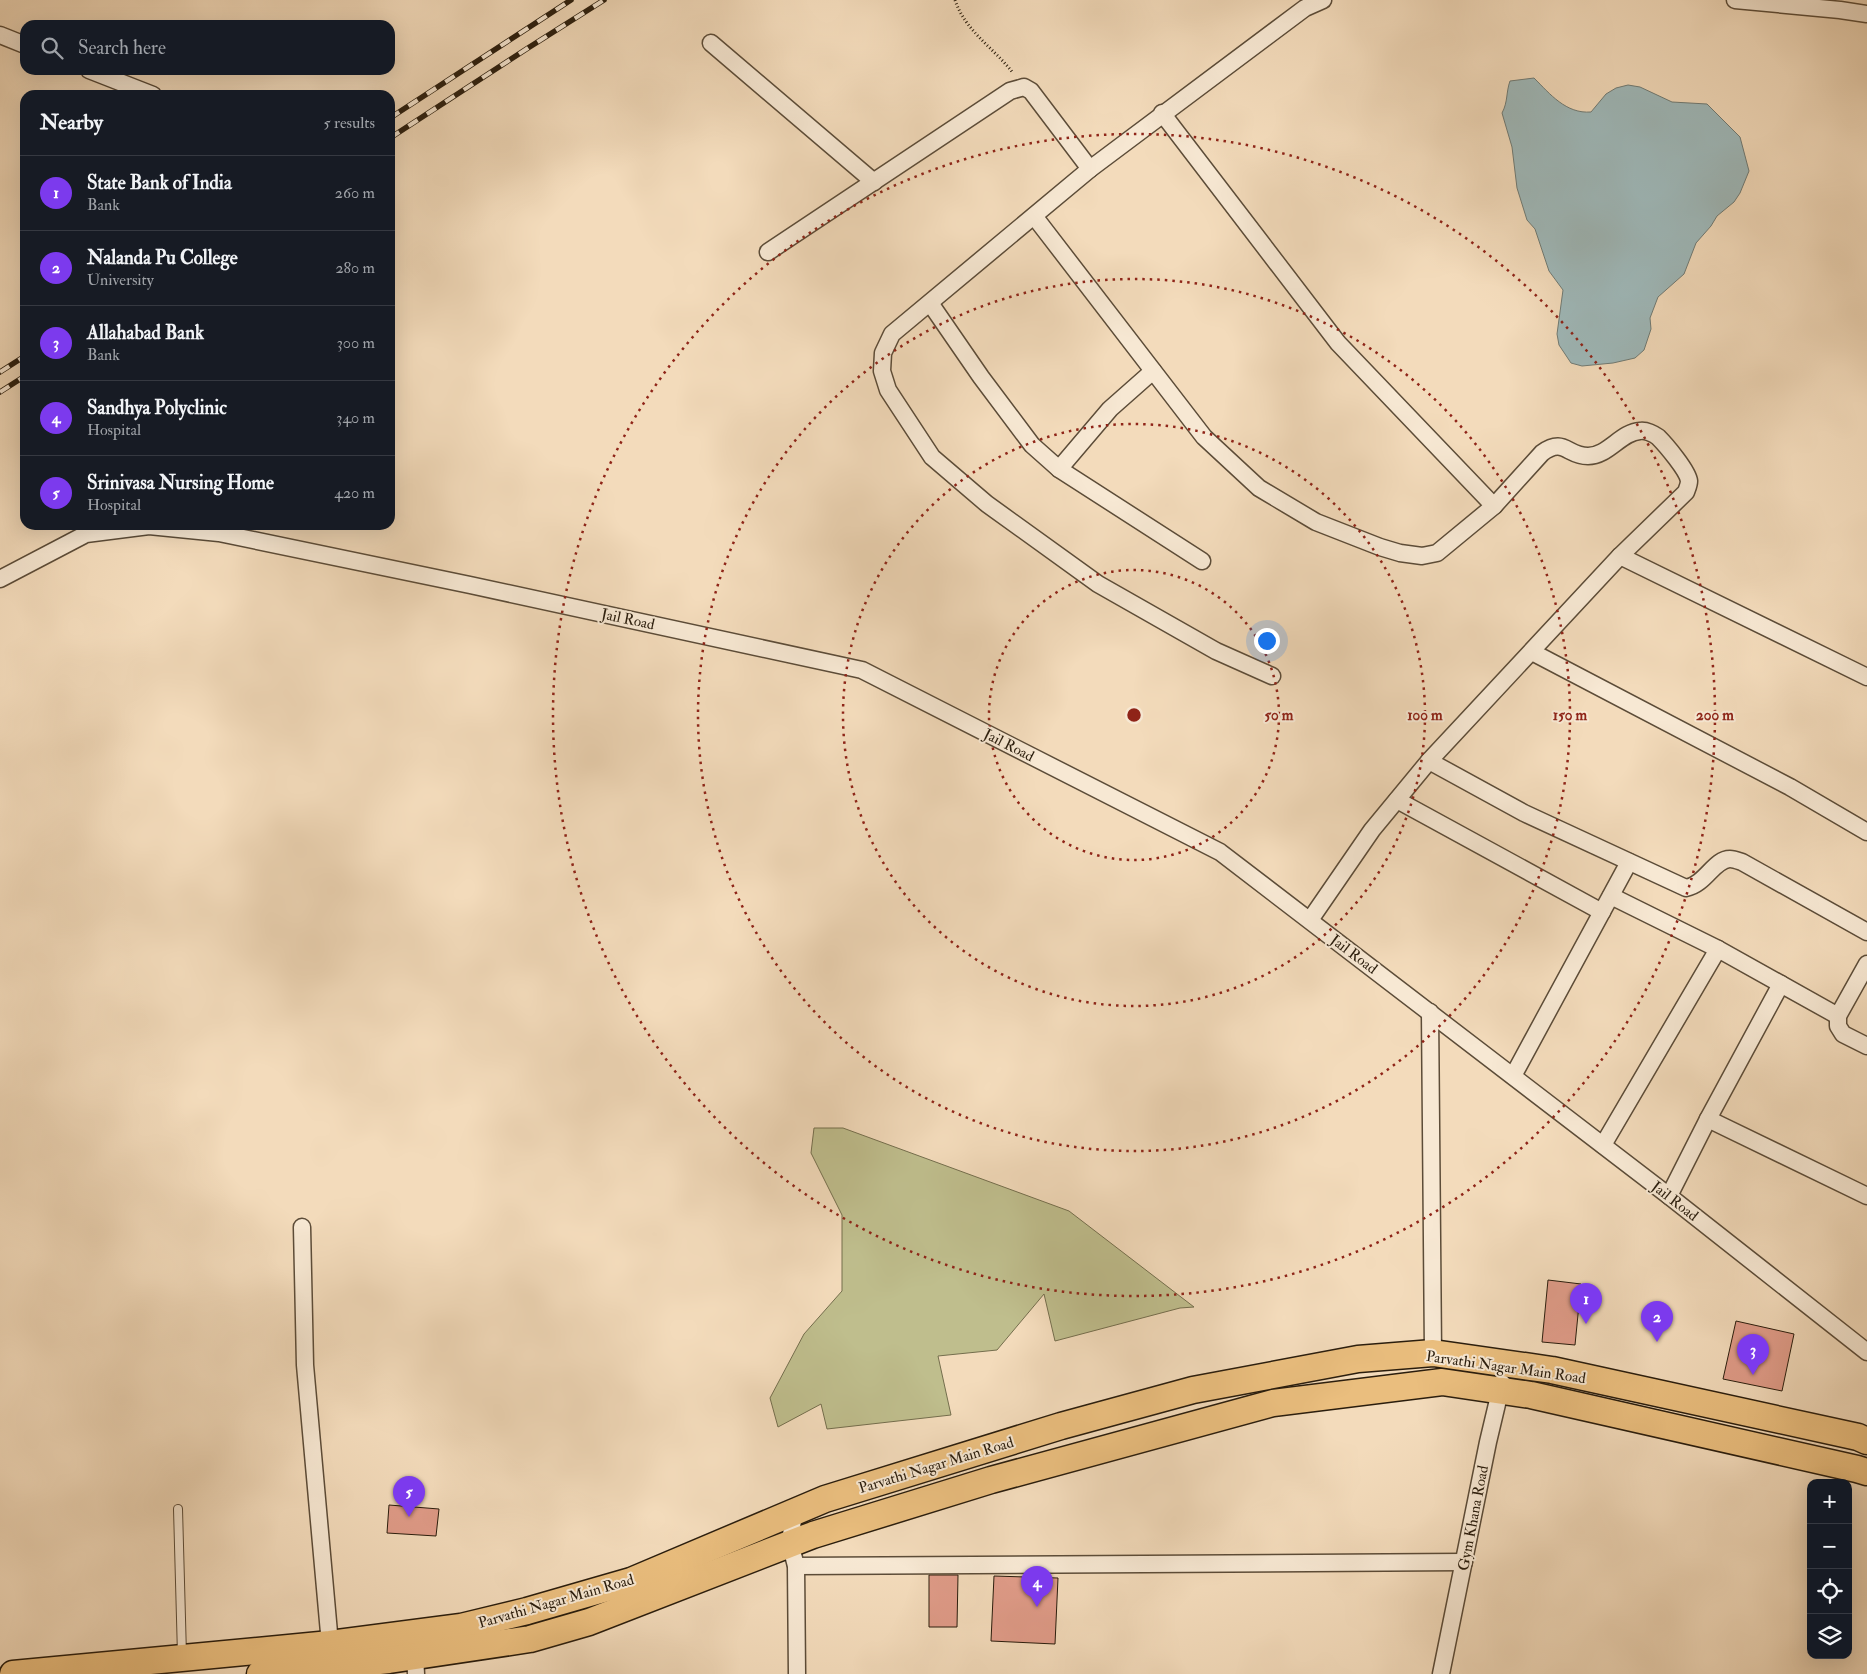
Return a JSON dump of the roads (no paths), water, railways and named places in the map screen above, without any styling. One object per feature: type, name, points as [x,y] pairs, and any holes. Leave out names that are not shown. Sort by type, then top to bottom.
[{"type":"main road","name":"Parvathi Nagar Main Road","points":[[13,1674],[330,1644],[461,1627],[630,1581],[825,1499],[1061,1426],[1193,1390],[1358,1359],[1433,1353],[1552,1370],[1858,1437],[1867,1441]]},
{"type":"main road","name":"Parvathi Nagar Main Road","points":[[260,1674],[416,1665],[530,1639],[589,1622],[793,1555],[991,1480],[1273,1403],[1442,1382],[1531,1394],[1867,1472]]},
{"type":"street","points":[[1272,676],[1216,651],[1098,584],[986,504],[932,457],[888,390],[882,371],[883,352],[892,334],[1090,169],[1305,8],[1323,0]]},
{"type":"street","points":[[1735,0],[1857,9]]},
{"type":"street","points":[[0,36],[20,43]]},
{"type":"street","points":[[711,43],[874,182]]},
{"type":"street","points":[[102,75],[140,90]]},
{"type":"street","points":[[768,252],[1010,91],[1024,87],[1031,92],[1090,169]]},
{"type":"street","points":[[1162,114],[1338,343],[1494,506]]},
{"type":"street","points":[[1034,216],[1204,437],[1259,488],[1316,522],[1400,553],[1422,556],[1437,553],[1494,506],[1542,453],[1550,447],[1561,446],[1588,456],[1598,454],[1628,434],[1640,430],[1650,432],[1657,437],[1687,474],[1689,483],[1686,492],[1620,556],[1429,761],[1372,830],[1310,920]]},
{"type":"street","points":[[930,302],[981,377],[1032,445],[1059,469],[1202,562]]},
{"type":"street","points":[[1059,469],[1110,409],[1153,371]]},
{"type":"street","name":"Jail Road","points":[[0,580],[86,534],[118,530]]},
{"type":"street","name":"Jail Road","points":[[189,530],[219,533],[479,587],[862,670],[1220,852],[1514,1076],[1867,1352]]},
{"type":"street","points":[[1620,556],[1867,677]]},
{"type":"street","points":[[1532,652],[1790,787],[1867,832]]},
{"type":"street","points":[[1429,761],[1524,813],[1686,888],[1696,886],[1720,862],[1730,859],[1742,862],[1867,932]]},
{"type":"street","points":[[1397,800],[1602,912]]},
{"type":"street","points":[[1514,1076],[1630,862]]},
{"type":"street","points":[[1611,896],[1718,949],[1838,1016]]},
{"type":"street","points":[[1603,1145],[1718,949]]},
{"type":"street","points":[[1867,964],[1838,1016],[1838,1026],[1844,1034],[1867,1046]]},
{"type":"street","points":[[1669,1196],[1781,984]]},
{"type":"street","points":[[1430,1012],[1433,1353]]},
{"type":"street","points":[[1708,1119],[1867,1196]]},
{"type":"street","points":[[302,1227],[305,1365],[330,1644]]},
{"type":"street","name":"Gym Khana Road","points":[[1441,1674],[1488,1442],[1501,1390],[1504,1363]]},
{"type":"street","points":[[794,1512],[793,1555],[796,1674]]},
{"type":"street","points":[[793,1555],[1464,1562]]},
{"type":"lane","points":[[178,1509],[182,1658]]},
{"type":"water","points":[[1534,78],[1559,102],[1582,112],[1591,112],[1606,94],[1616,88],[1628,85],[1640,87],[1672,102],[1707,104],[1740,137],[1749,171],[1740,193],[1734,202],[1717,216],[1696,243],[1684,274],[1658,297],[1650,318],[1651,329],[1644,350],[1635,358],[1613,363],[1582,366],[1571,363],[1559,345],[1557,334],[1563,290],[1549,271],[1535,229],[1527,220],[1517,188],[1512,147],[1502,113],[1510,81]]},
{"type":"railway","points":[[395,115],[571,0]]},
{"type":"railway","points":[[395,135],[604,0]]},
{"type":"railway","points":[[0,372],[20,359]]},
{"type":"railway","points":[[0,392],[20,379]]},
{"type":"place","name":"State Bank of India","points":[[1586,1324]]},
{"type":"place","name":"Nalanda Pu College","points":[[1657,1342]]},
{"type":"place","name":"Allahabad Bank","points":[[1753,1375]]},
{"type":"place","name":"Srinivasa Nursing Home","points":[[409,1517]]},
{"type":"place","name":"Sandhya Polyclinic","points":[[1037,1607]]}]
